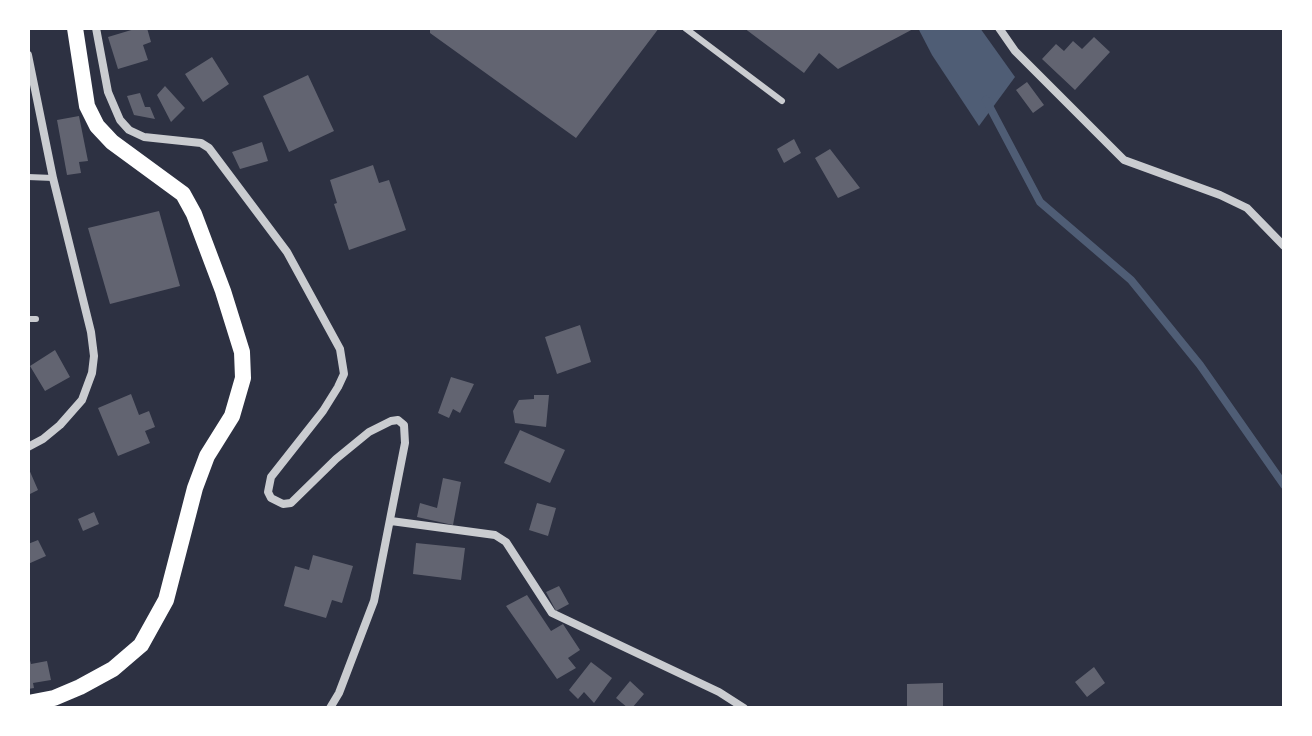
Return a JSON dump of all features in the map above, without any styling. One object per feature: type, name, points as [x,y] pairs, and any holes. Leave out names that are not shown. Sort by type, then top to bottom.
[{"type":"main road","points":[[28,703],[54,698],[80,687],[113,669],[141,645],[166,600],[195,488],[207,456],[232,416],[243,378],[242,352],[231,315],[194,214],[183,194],[112,142],[97,126],[87,106],[75,28]]},
{"type":"street","points":[[96,28],[108,92],[120,120],[129,130],[144,137],[201,143],[209,148],[287,252],[340,349],[344,374],[338,387],[271,477],[268,492],[271,498],[283,504],[291,503],[351,445],[369,432],[391,421],[398,420],[404,425],[406,433],[374,601],[339,693],[330,708]]},
{"type":"street","points":[[999,28],[1015,51],[1124,160],[1247,208],[1284,246]]},
{"type":"street","points":[[28,55],[94,356],[92,373],[82,400],[60,425],[28,447]]},
{"type":"street","points":[[391,521],[495,535],[506,542],[552,613],[719,692],[744,708]]},
{"type":"lane","points":[[685,28],[782,101]]},
{"type":"lane","points":[[28,177],[53,178]]},
{"type":"water","points":[[918,28],[980,28],[1015,77],[979,126],[932,55]]},
{"type":"building","points":[[147,28],[151,42],[143,45],[148,60],[118,69],[108,37]]},
{"type":"building","points":[[430,28],[659,28],[576,138],[430,33]]},
{"type":"building","points":[[744,28],[915,28],[838,69],[819,53],[804,73]]},
{"type":"building","points":[[1094,37],[1110,52],[1075,90],[1042,59],[1056,44],[1064,51],[1073,41],[1082,49]]},
{"type":"building","points":[[212,57],[229,84],[203,102],[185,74]]},
{"type":"building","points":[[308,75],[334,131],[289,152],[263,96]]},
{"type":"building","points":[[1027,82],[1044,105],[1033,113],[1016,90]]},
{"type":"building","points":[[165,86],[185,108],[171,122],[157,95]]},
{"type":"building","points":[[140,93],[145,107],[150,107],[155,119],[134,115],[127,96]]},
{"type":"building","points":[[79,116],[88,161],[79,162],[81,173],[67,175],[57,120]]},
{"type":"building","points":[[794,139],[801,153],[784,163],[777,149]]},
{"type":"building","points":[[262,142],[268,161],[240,169],[232,152]]},
{"type":"building","points":[[830,149],[860,188],[838,198],[815,158]]},
{"type":"building","points":[[373,165],[379,183],[389,180],[406,230],[349,250],[334,204],[337,203],[330,180]]},
{"type":"building","points":[[159,211],[180,286],[110,304],[88,228]]},
{"type":"building","points":[[580,325],[591,362],[557,374],[545,337]]},
{"type":"building","points":[[55,350],[70,377],[45,391],[30,366]]},
{"type":"building","points":[[451,377],[474,384],[460,413],[453,409],[449,418],[438,413]]},
{"type":"building","points":[[131,394],[139,415],[149,411],[155,427],[145,431],[150,443],[118,456],[98,408]]},
{"type":"building","points":[[534,395],[549,395],[546,427],[515,423],[513,411],[519,400],[534,399]]},
{"type":"building","points":[[520,430],[565,450],[550,483],[504,463]]},
{"type":"building","points":[[28,467],[38,490],[28,495]]},
{"type":"building","points":[[443,478],[461,482],[453,525],[417,517],[420,503],[437,508]]},
{"type":"building","points":[[537,503],[556,508],[548,536],[529,530]]},
{"type":"building","points":[[94,512],[99,524],[83,531],[78,519]]},
{"type":"building","points":[[38,540],[46,556],[28,564],[28,544]]},
{"type":"building","points":[[416,543],[465,548],[461,580],[413,574]]},
{"type":"building","points":[[313,555],[353,566],[342,603],[332,600],[326,618],[284,606],[295,566],[309,570]]},
{"type":"building","points":[[559,586],[569,604],[556,611],[546,592]]},
{"type":"building","points":[[527,595],[551,631],[563,624],[580,650],[568,658],[576,668],[557,679],[506,606]]},
{"type":"building","points":[[28,653],[31,664],[47,661],[51,680],[33,683],[34,688],[28,689]]},
{"type":"building","points":[[591,662],[612,678],[594,703],[584,692],[578,699],[569,690]]},
{"type":"building","points":[[1094,667],[1105,683],[1087,697],[1075,682]]},
{"type":"building","points":[[630,681],[644,694],[632,708],[628,708],[616,698]]},
{"type":"building","points":[[943,683],[943,708],[907,708],[907,684]]},
{"type":"waterway","points":[[986,100],[1040,202],[1131,280],[1200,365],[1284,485]]}]
